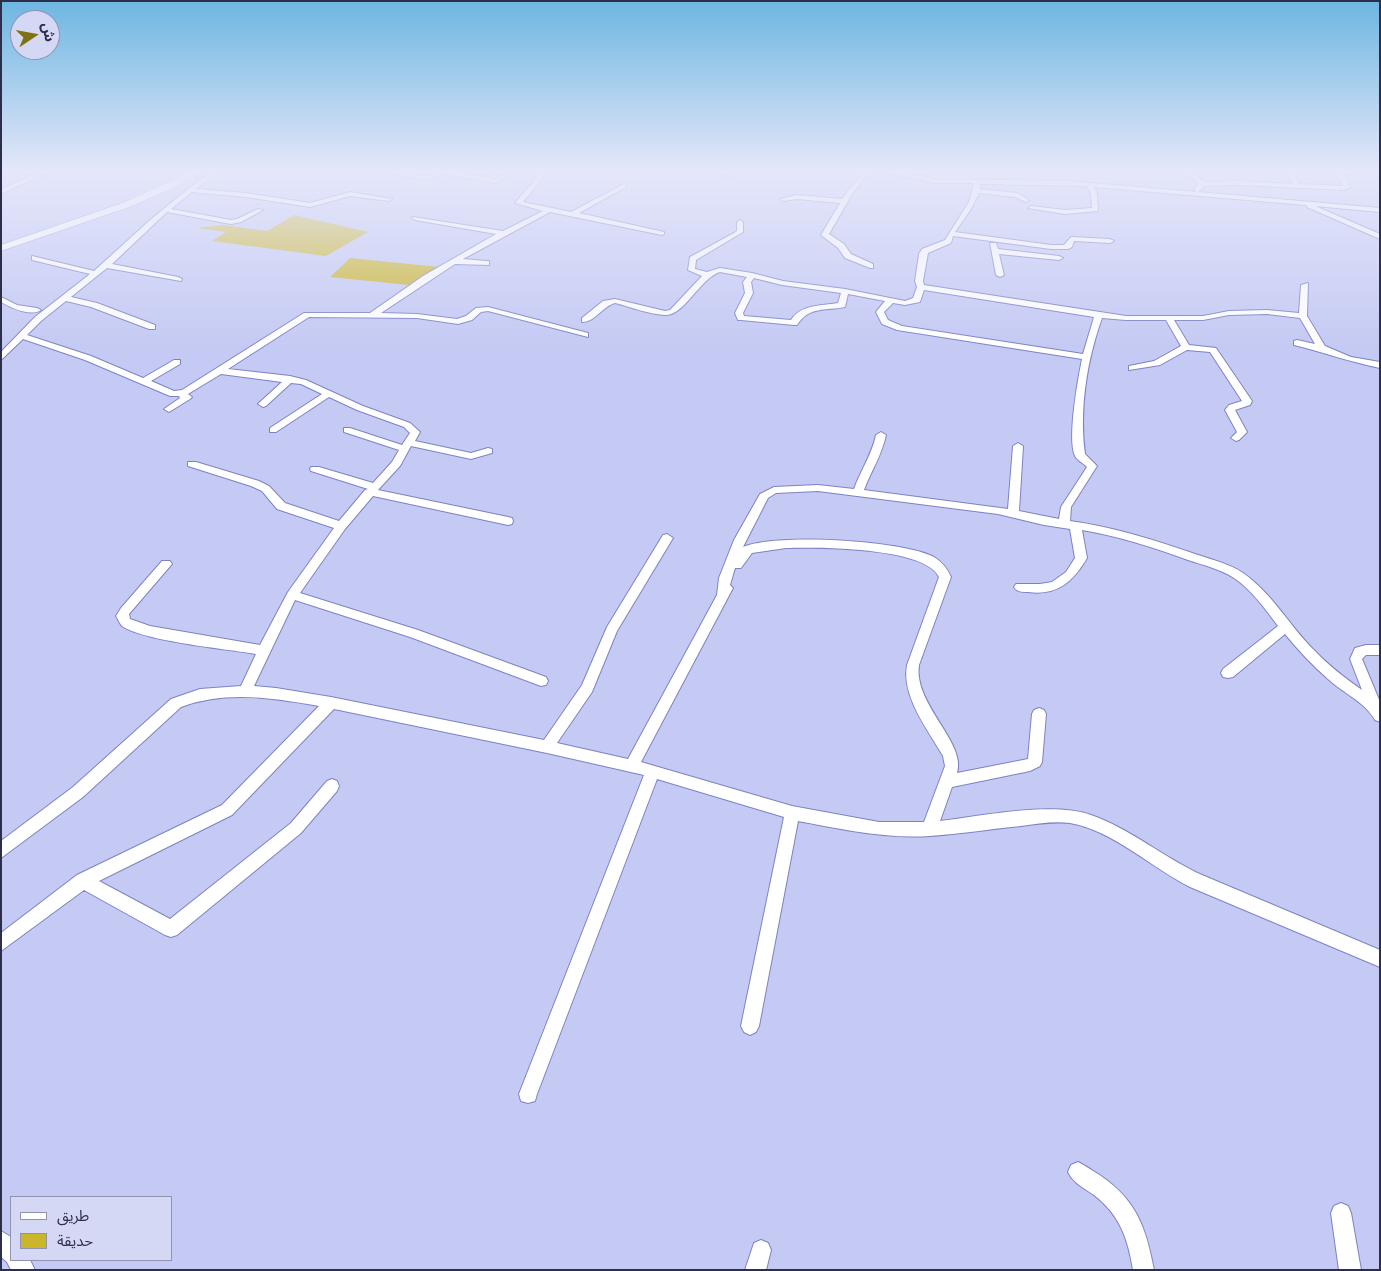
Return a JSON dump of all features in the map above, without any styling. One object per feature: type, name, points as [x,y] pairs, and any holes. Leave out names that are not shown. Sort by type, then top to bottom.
[{"type":"highway","points":[[1,244],[42,229]]},
{"type":"highway","points":[[1,248],[55,229]]},
{"type":"street","points":[[1,357],[38,319],[106,265],[146,229]]},
{"type":"street","points":[[481,229],[503,233]]},
{"type":"street","points":[[372,315],[451,263],[510,229]]},
{"type":"street","points":[[640,229],[662,233]]},
{"type":"street","points":[[708,275],[692,270],[693,259],[737,235],[742,229]]},
{"type":"street","points":[[828,229],[825,235],[841,246],[848,256],[870,266]]},
{"type":"street","points":[[585,320],[606,303],[615,301],[665,313],[672,312],[708,275],[714,271],[726,269],[782,283],[846,291],[890,301],[913,303],[917,300],[921,287],[919,281],[923,254],[930,248],[946,242],[954,229]]},
{"type":"street","points":[[1362,229],[1380,237]]},
{"type":"street","points":[[950,234],[1060,248],[1069,245],[1072,239],[1110,241]]},
{"type":"street","points":[[991,240],[1000,275]]},
{"type":"street","points":[[994,251],[1058,258]]},
{"type":"street","points":[[35,258],[95,273]]},
{"type":"street","points":[[451,263],[465,261],[486,263]]},
{"type":"street","points":[[106,265],[178,279]]},
{"type":"street","points":[[752,276],[747,282],[749,293],[739,313],[741,318],[795,323],[799,314],[807,310],[842,306],[846,291]]},
{"type":"street","points":[[1306,284],[1304,316],[1322,348]]},
{"type":"street","points":[[921,287],[1126,318],[1202,318],[1250,312],[1304,316]]},
{"type":"street","points":[[65,298],[94,305],[152,327]]},
{"type":"street","points":[[1,299],[15,307],[37,310]]},
{"type":"street","points":[[890,301],[880,312],[885,322],[892,326],[1087,357]]},
{"type":"street","points":[[178,395],[221,371],[307,315],[417,316],[458,322],[469,318],[479,310],[488,309],[585,335]]},
{"type":"street","points":[[1020,586],[1038,590],[1049,589],[1062,582],[1073,571],[1081,558],[1066,508],[1092,466],[1080,454],[1078,421],[1087,357],[1099,315]]},
{"type":"street","points":[[1168,317],[1186,347]]},
{"type":"street","points":[[21,336],[69,351],[142,382],[187,397],[169,409]]},
{"type":"street","points":[[1297,343],[1322,348],[1343,357],[1380,364]]},
{"type":"street","points":[[1132,368],[1156,363],[1186,347],[1210,348],[1216,352],[1247,401],[1247,403],[1232,407],[1230,410],[1242,432],[1236,438]]},
{"type":"street","points":[[142,382],[177,362]]},
{"type":"street","points":[[221,371],[303,382],[412,428],[415,432],[396,464],[342,526],[292,595],[244,691]]},
{"type":"street","points":[[263,404],[290,379]]},
{"type":"street","points":[[273,430],[328,394]]},
{"type":"street","points":[[347,430],[407,446],[471,456],[488,451]]},
{"type":"street","points":[[858,492],[867,468],[878,450],[881,435]]},
{"type":"street","points":[[1013,514],[1018,446]]},
{"type":"street","points":[[192,464],[259,485],[268,491],[276,503],[281,506],[342,526]]},
{"type":"street","points":[[316,469],[372,490],[508,521]]},
{"type":"street","points":[[723,596],[726,578],[740,540],[750,518],[768,492],[783,489],[818,488],[981,507],[1044,522],[1070,524],[1147,541],[1224,568],[1248,583],[1310,655],[1378,712]]},
{"type":"street","points":[[547,747],[587,688],[612,630],[667,538]]},
{"type":"street","points":[[631,767],[723,596],[745,551],[755,547],[814,544],[868,547],[917,556],[934,562],[945,576],[913,665],[912,676],[919,701],[950,755],[952,766],[929,829]]},
{"type":"street","points":[[166,564],[124,611],[122,616],[126,622],[149,631],[263,650]]},
{"type":"street","points":[[292,595],[414,633],[542,681]]},
{"type":"street","points":[[1228,673],[1260,648],[1271,636],[1287,626]]},
{"type":"street","points":[[1378,712],[1356,659],[1359,652],[1380,650]]},
{"type":"street","points":[[1,851],[78,792],[176,703],[200,694],[244,691],[276,693],[547,747],[653,771],[792,813],[879,829],[929,829],[1044,816],[1069,816],[1089,821],[1117,834],[1175,871],[1196,881],[1380,959]]},
{"type":"street","points":[[1,943],[83,881],[227,810],[331,703]]},
{"type":"street","points":[[945,782],[1030,765],[1035,762],[1039,714]]},
{"type":"street","points":[[528,1094],[653,771]]},
{"type":"street","points":[[83,881],[171,929],[296,828],[332,786]]},
{"type":"street","points":[[750,1026],[792,813]]},
{"type":"street","points":[[1078,1172],[1115,1199],[1128,1216],[1137,1237],[1144,1270]]},
{"type":"street","points":[[1341,1213],[1350,1270]]},
{"type":"street","points":[[1,1241],[10,1252]]},
{"type":"street","points":[[755,1270],[761,1250]]},
{"type":"green space","points":[[207,229],[267,231],[270,229],[356,229],[368,232],[326,256],[212,241],[226,232]]},
{"type":"green space","points":[[350,258],[439,267],[409,285],[330,277]]}]
